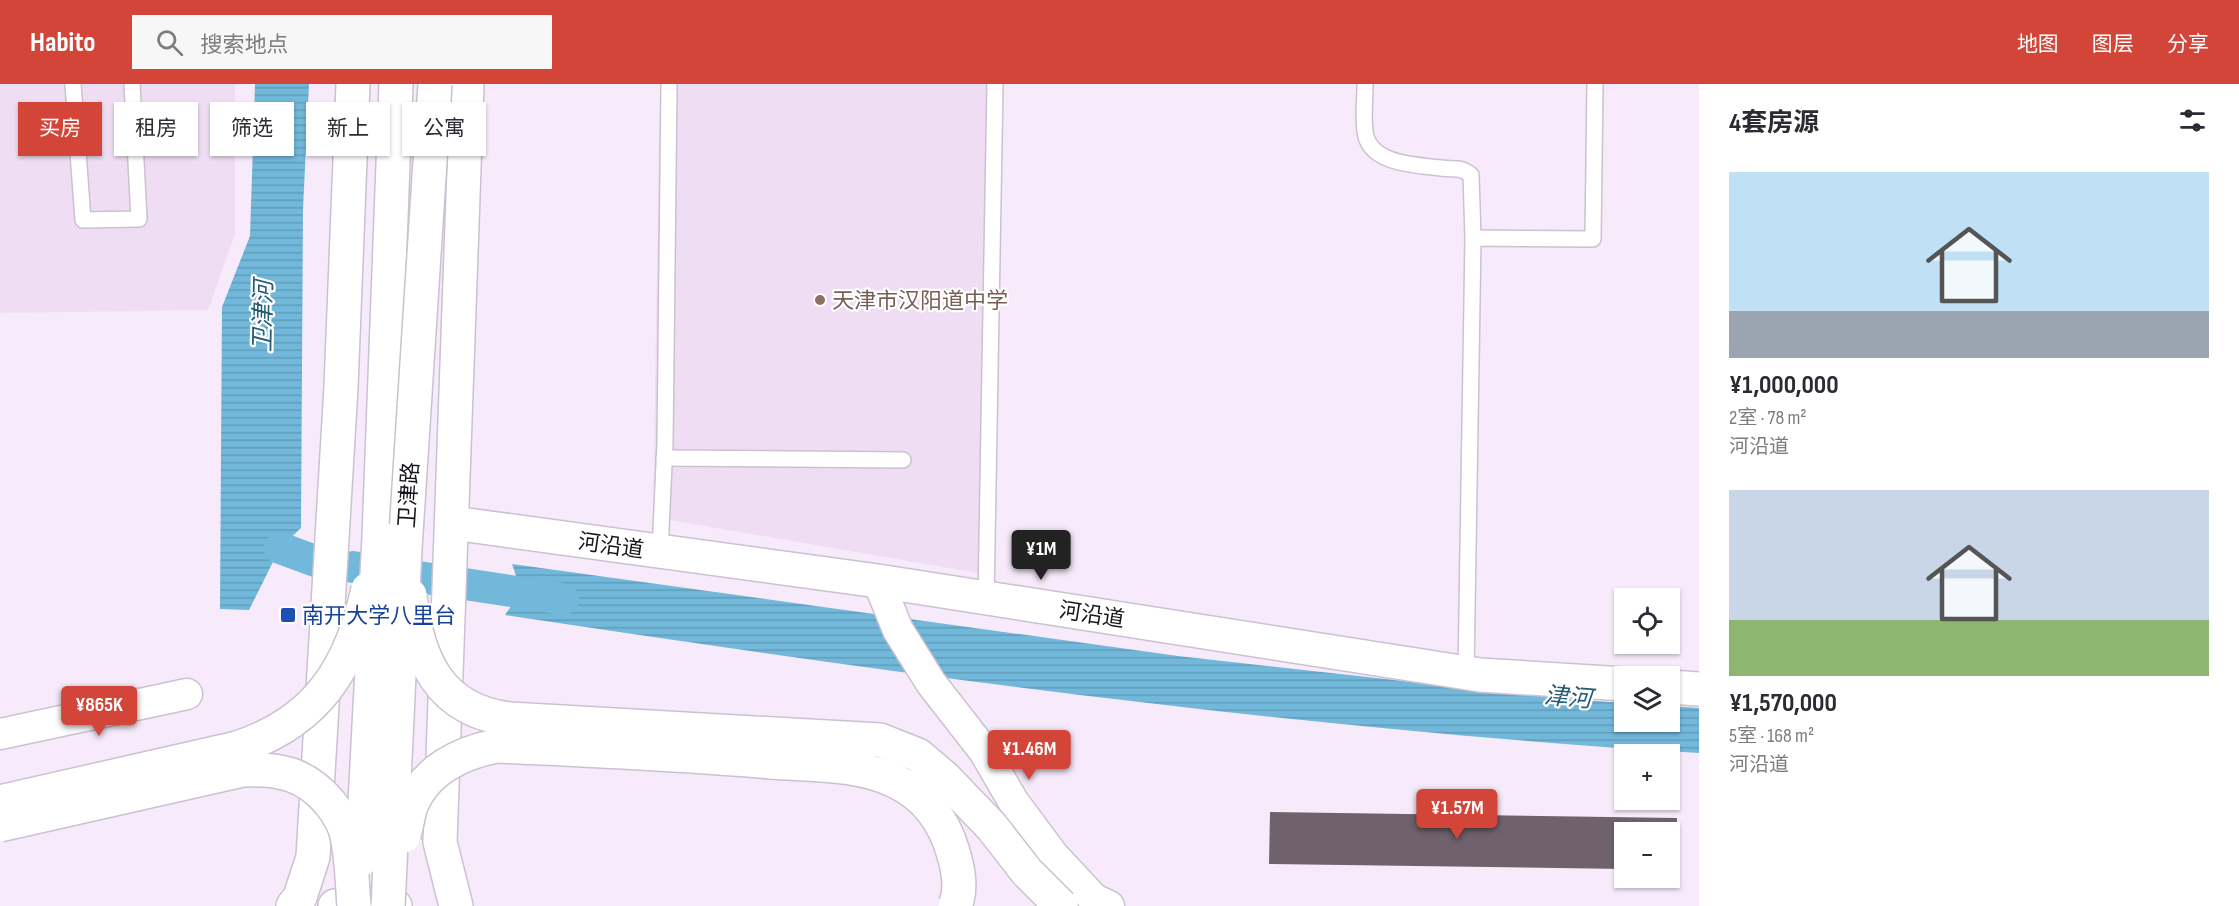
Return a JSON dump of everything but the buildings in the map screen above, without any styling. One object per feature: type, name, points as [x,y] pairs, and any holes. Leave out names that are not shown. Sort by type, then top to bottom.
[{"type":"main road","points":[[293,906],[300,897],[313,857],[341,387],[353,84]]},
{"type":"main road","name":"卫津路","points":[[392,906],[396,84]]},
{"type":"main road","name":"卫津路","points":[[359,906],[435,84]]},
{"type":"main road","points":[[456,906],[440,842],[467,84]]},
{"type":"main road","name":"河沿道","points":[[453,524],[878,581],[1466,672],[1614,683]]},
{"type":"main road","points":[[0,801],[237,748],[269,736],[282,728],[319,698],[344,663],[392,543]]},
{"type":"main road","points":[[392,543],[419,646],[434,677],[460,704],[477,712],[510,719],[880,740],[918,755],[945,778],[992,827],[1027,872],[1061,906]]},
{"type":"main road","points":[[1680,687],[1699,688]]},
{"type":"main road","points":[[335,906],[386,903],[392,906],[410,809],[424,782],[456,757],[496,746],[677,754],[865,769],[917,793],[932,809],[948,833],[958,870],[955,906]]},
{"type":"main road","points":[[0,825],[243,770],[278,771],[307,780],[337,812],[345,829],[349,849],[354,906]]},
{"type":"street","points":[[878,581],[898,630],[931,683],[984,751],[1013,801],[1053,855],[1094,899],[1109,906]]},
{"type":"street","points":[[0,734],[187,694]]},
{"type":"lane","points":[[73,84],[83,220],[139,219],[132,84]]},
{"type":"lane","points":[[660,552],[668,259],[669,84]]},
{"type":"lane","points":[[986,598],[995,84]]},
{"type":"lane","points":[[1365,84],[1365,133],[1373,151],[1392,160],[1414,165],[1448,169],[1461,168],[1471,175],[1473,238],[1466,672]]},
{"type":"lane","points":[[1473,238],[1593,238],[1595,84]]},
{"type":"lane","points":[[664,458],[903,460]]},
{"type":"shaded area","points":[[0,84],[235,84],[235,102],[210,102],[210,156],[235,156],[235,234],[208,310],[0,313]]},
{"type":"shaded area","name":"天津市汉阳道中学","points":[[660,84],[988,84],[978,573],[653,517]]},
{"type":"water","name":"卫津河","points":[[255,84],[309,84],[308,102],[306,102],[303,209],[301,528],[280,548],[249,610],[220,609],[222,307],[250,236],[253,156],[294,156],[294,102],[254,102]]},
{"type":"water","points":[[512,564],[1178,656],[1614,702],[1614,732],[1680,732],[1680,707],[1699,708],[1699,753],[1680,752],[1680,744],[1614,744],[1614,747],[1549,743],[1399,730],[1100,698],[505,615],[518,596],[518,581]]},
{"type":"waterway","points":[[280,548],[318,562]]},
{"type":"waterway","points":[[353,567],[563,599]]},
{"type":"place","name":"天津市汉阳道中学","points":[[820,300]]},
{"type":"place","name":"南开大学八里台","points":[[288,615]]},
{"type":"water label","name":"津河","points":[[1568,697]]}]
